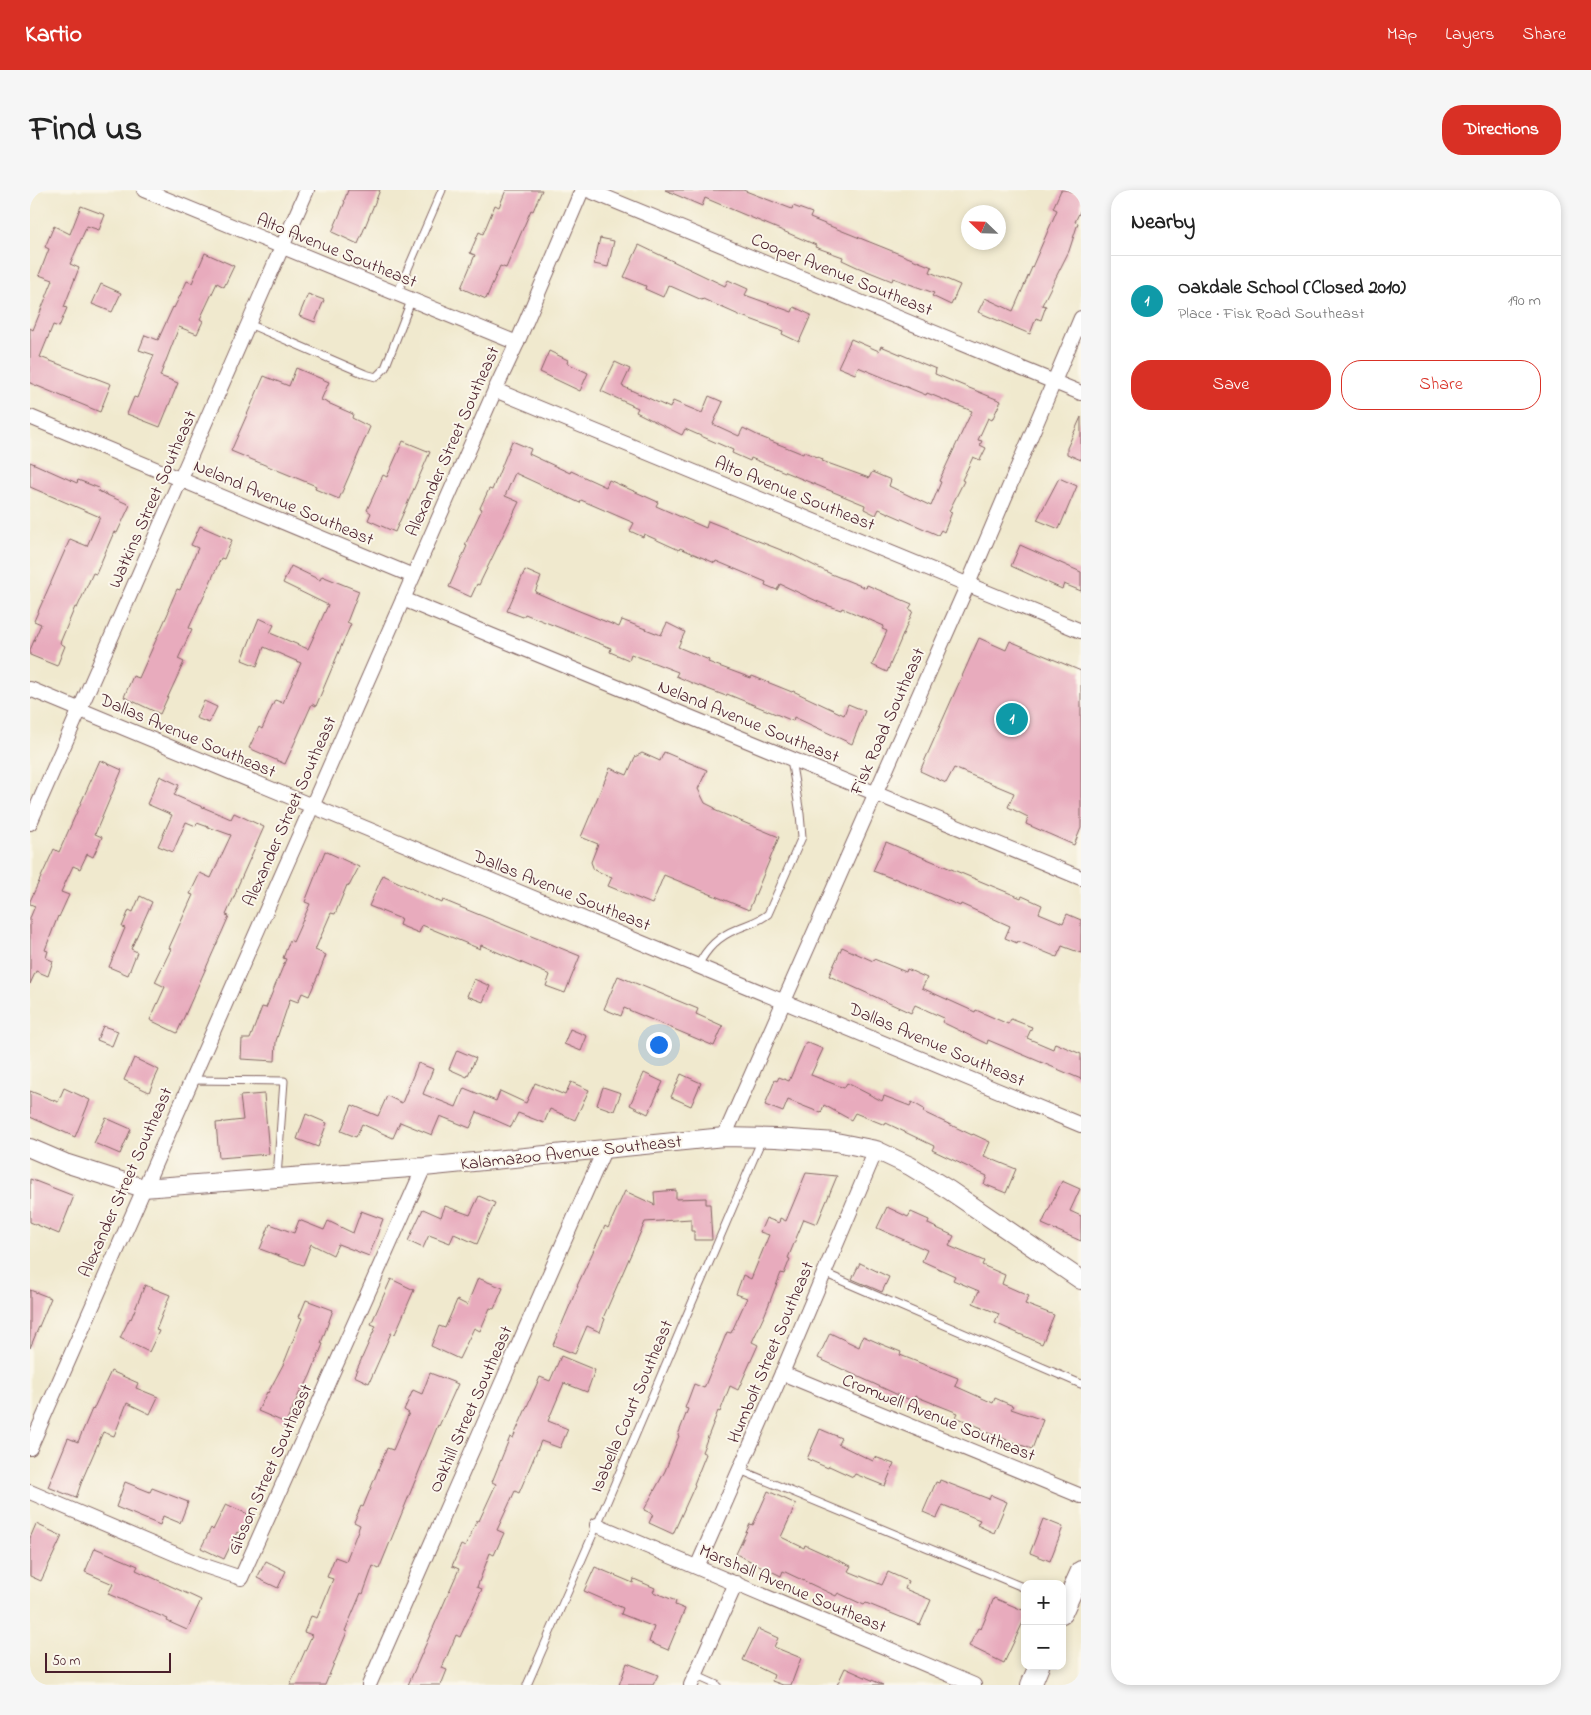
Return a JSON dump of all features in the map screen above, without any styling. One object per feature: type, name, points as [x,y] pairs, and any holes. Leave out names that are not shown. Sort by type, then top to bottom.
[{"type":"main road","points":[[1066,1601],[1081,1571]]},
{"type":"main road","points":[[1031,1685],[1037,1670]]},
{"type":"street","name":"Alto Avenue Southeast","points":[[144,190],[161,193],[282,248],[517,343]]},
{"type":"street","name":"Watkins Street Southeast","points":[[30,822],[307,190]]},
{"type":"street","name":"Alexander Street Southeast","points":[[30,1448],[494,390],[517,343],[582,190]]},
{"type":"street","name":"Cooper Avenue Southeast","points":[[588,190],[1081,393]]},
{"type":"street","name":"Fisk Road Southeast","points":[[724,1137],[968,584],[1081,318]]},
{"type":"street","name":"Alto Avenue Southeast","points":[[494,390],[1081,631]]},
{"type":"street","name":"Neland Avenue Southeast","points":[[30,417],[413,576]]},
{"type":"street","name":"Neland Avenue Southeast","points":[[403,599],[1081,878]]},
{"type":"street","name":"Dallas Avenue Southeast","points":[[30,688],[1081,1124]]},
{"type":"street","name":"Kalamazoo Avenue Southeast","points":[[30,1148],[65,1163],[143,1188],[424,1167],[724,1137],[836,1142],[876,1150],[910,1166],[949,1190],[1081,1280]]},
{"type":"street","name":"Oakhill Street Southeast","points":[[369,1685],[605,1148]]},
{"type":"street","name":"Humbolt Street Southeast","points":[[697,1568],[876,1150]]},
{"type":"street","name":"Gibson Street Southeast","points":[[30,1492],[199,1564],[241,1578],[424,1167]]},
{"type":"street","name":"Cromwell Avenue Southeast","points":[[782,1373],[1081,1496]]},
{"type":"street","name":"Marshall Avenue Southeast","points":[[597,1525],[974,1685]]},
{"type":"street","points":[[693,1680],[736,1583]]},
{"type":"lane","points":[[397,295],[442,190]]},
{"type":"lane","points":[[249,324],[376,377],[385,368],[412,301]]},
{"type":"lane","points":[[698,966],[707,950],[717,941],[730,932],[760,921],[768,914],[802,837],[791,759]]},
{"type":"lane","points":[[190,1080],[284,1081],[277,1178]]},
{"type":"lane","name":"Isabella Court Southeast","points":[[527,1685],[762,1138]]},
{"type":"lane","points":[[824,1273],[1081,1384]]},
{"type":"lane","points":[[740,1470],[1021,1586]]},
{"type":"lane","points":[[693,1680],[717,1685]]},
{"type":"building","points":[[348,190],[380,190],[358,244],[332,232]]},
{"type":"building","points":[[506,190],[542,190],[533,211],[531,210],[506,268],[500,266],[486,299],[461,288],[475,255],[470,253],[479,232],[483,234],[495,205],[499,207]]},
{"type":"building","points":[[665,190],[743,190],[792,209],[793,206],[812,213],[810,218],[932,267],[930,272],[960,285],[951,305],[932,296],[934,293],[893,278],[892,281],[857,267],[842,260],[843,257],[815,247],[816,245],[705,198],[702,206]]},
{"type":"building","points":[[1061,190],[1067,190],[1081,196],[1081,209],[1075,222],[1078,223],[1069,251],[1042,305],[1046,306],[1041,320],[1036,318],[1030,334],[978,312],[985,298],[1013,311],[1057,210],[1053,208]]},
{"type":"building","points":[[81,206],[105,215],[99,230],[87,226],[70,264],[79,268],[64,307],[67,308],[59,327],[53,325],[40,357],[111,384],[100,412],[30,383],[30,328],[33,330],[53,280],[39,275],[49,249],[45,247],[54,226],[70,234]]},
{"type":"building","points":[[600,238],[614,241],[608,267],[594,264]]},
{"type":"building","points":[[639,245],[725,286],[728,280],[748,289],[745,295],[792,312],[794,307],[811,315],[799,342],[782,334],[783,331],[668,285],[663,297],[645,289],[646,286],[624,277]]},
{"type":"building","points":[[205,253],[234,266],[224,287],[217,283],[200,319],[203,321],[197,334],[179,327],[160,376],[178,383],[160,427],[127,414],[134,397],[137,398],[154,355],[139,350],[145,335],[158,340],[187,281],[192,283]]},
{"type":"building","points":[[101,284],[121,293],[112,312],[92,304]]},
{"type":"building","points":[[308,294],[324,300],[315,322],[299,316]]},
{"type":"building","points":[[851,339],[879,351],[881,346],[936,369],[935,374],[1001,401],[992,420],[988,418],[978,440],[982,441],[980,445],[986,448],[980,460],[973,457],[962,480],[964,481],[949,511],[952,512],[944,532],[941,530],[938,535],[879,509],[876,515],[864,509],[865,505],[751,458],[750,461],[732,453],[733,450],[685,429],[682,435],[636,412],[638,408],[601,391],[615,362],[630,369],[622,386],[670,408],[673,401],[702,413],[709,396],[723,402],[713,424],[739,436],[743,428],[803,454],[804,452],[823,459],[822,461],[869,478],[872,472],[891,480],[889,486],[931,506],[941,482],[939,481],[972,411],[927,393],[926,395],[858,367],[855,374],[838,367]]},
{"type":"building","points":[[549,351],[568,360],[567,363],[588,373],[580,391],[540,372]]},
{"type":"building","points":[[296,368],[329,382],[321,400],[353,414],[352,418],[370,427],[339,499],[315,489],[316,486],[231,451],[264,376],[289,386]]},
{"type":"building","points":[[1081,417],[1081,460],[1067,454],[1067,448]]},
{"type":"building","points":[[403,441],[430,452],[395,532],[368,520],[371,513],[367,510],[383,475],[387,477]]},
{"type":"building","points":[[512,441],[531,449],[529,454],[570,473],[571,471],[606,487],[609,480],[658,502],[656,506],[706,528],[708,521],[791,554],[831,574],[866,588],[867,585],[912,604],[909,609],[913,611],[887,672],[872,665],[887,631],[882,629],[884,626],[842,608],[841,610],[821,603],[780,584],[777,590],[765,585],[766,582],[716,561],[715,563],[680,548],[679,550],[644,534],[643,537],[630,531],[634,523],[581,500],[580,503],[515,473],[505,496],[519,502],[479,585],[477,584],[471,597],[449,587],[467,546],[465,545],[482,509],[480,508],[489,489],[492,490]]},
{"type":"building","points":[[30,462],[77,483],[78,480],[99,488],[98,491],[130,505],[117,533],[114,532],[96,574],[93,573],[77,608],[75,607],[60,643],[65,646],[57,666],[30,655],[30,650],[41,624],[34,621],[70,539],[87,546],[100,517],[30,487]]},
{"type":"building","points":[[1059,478],[1077,486],[1059,529],[1037,520]]},
{"type":"building","points":[[200,526],[232,540],[224,559],[221,558],[189,628],[192,629],[178,659],[184,662],[160,714],[124,697],[133,676],[139,678],[177,589],[180,590],[198,548],[191,545]]},
{"type":"building","points":[[1020,545],[1081,572],[1081,591],[1064,584],[1062,589],[1011,566]]},
{"type":"building","points":[[291,566],[320,580],[322,576],[359,591],[347,622],[351,624],[316,706],[312,704],[285,764],[249,748],[259,727],[262,729],[275,700],[283,703],[301,663],[264,647],[257,666],[242,660],[259,618],[274,625],[270,633],[308,649],[328,605],[283,583]]},
{"type":"building","points":[[525,570],[541,577],[535,592],[572,608],[619,627],[622,620],[661,635],[667,623],[685,632],[678,647],[709,660],[708,662],[793,691],[844,715],[848,704],[865,711],[852,744],[794,717],[793,721],[727,694],[726,696],[692,683],[676,676],[678,672],[631,654],[629,660],[610,652],[611,648],[525,614],[523,617],[507,611]]},
{"type":"building","points":[[979,638],[1006,650],[1010,641],[1081,671],[1081,828],[1074,845],[1026,824],[1028,817],[1008,807],[1014,793],[954,768],[946,783],[920,771]]},
{"type":"building","points":[[204,701],[217,707],[209,723],[196,718]]},
{"type":"building","points":[[664,752],[707,770],[698,789],[705,803],[715,808],[714,810],[779,837],[749,910],[664,875],[652,904],[608,886],[612,877],[594,870],[591,862],[598,844],[581,837],[610,768],[627,775],[635,757],[642,753],[660,761]]},
{"type":"building","points":[[100,760],[122,770],[95,834],[102,837],[93,857],[87,854],[80,869],[73,866],[61,892],[69,895],[58,916],[45,950],[48,951],[46,958],[53,961],[48,976],[36,971],[30,984],[30,918],[35,906],[30,904],[30,901],[54,849],[59,852]]},
{"type":"building","points":[[160,776],[179,785],[174,795],[231,819],[234,813],[264,827],[226,915],[229,916],[177,1033],[150,1020],[165,987],[155,982],[171,949],[169,948],[193,895],[190,894],[200,873],[211,878],[231,835],[197,823],[196,826],[186,822],[173,852],[158,846],[172,815],[147,804]]},
{"type":"building","points":[[886,842],[1042,905],[1039,913],[1063,923],[1067,914],[1081,920],[1081,953],[1062,946],[1057,957],[1018,941],[1017,943],[1005,938],[1010,926],[961,904],[960,906],[873,871]]},
{"type":"building","points":[[325,851],[359,867],[349,886],[347,885],[335,914],[331,913],[315,950],[326,955],[319,973],[309,996],[302,993],[298,1002],[290,999],[276,1041],[275,1061],[241,1059],[242,1039],[250,1039],[262,1007],[266,1008],[286,959],[283,958],[290,940],[293,942],[310,904],[305,902]]},
{"type":"building","points":[[383,875],[442,903],[443,900],[580,956],[565,993],[546,986],[550,975],[481,945],[480,949],[422,925],[419,933],[399,925],[401,919],[369,906]]},
{"type":"building","points":[[140,896],[152,902],[131,949],[137,952],[128,975],[109,967],[125,928],[122,927],[129,910],[133,912]]},
{"type":"building","points":[[842,947],[873,961],[874,959],[906,972],[907,969],[927,978],[922,988],[975,1012],[976,1010],[1008,1024],[1011,1019],[1032,1027],[1027,1038],[1053,1049],[1055,1043],[1081,1054],[1081,1079],[988,1040],[987,1044],[942,1022],[944,1018],[915,1005],[911,1013],[829,976]]},
{"type":"building","points":[[618,976],[698,1009],[696,1014],[723,1026],[714,1046],[624,1008],[621,1016],[604,1009]]},
{"type":"building","points":[[474,979],[490,986],[483,1002],[467,996]]},
{"type":"building","points":[[103,1026],[118,1031],[112,1046],[97,1040]]},
{"type":"building","points":[[570,1029],[587,1036],[581,1051],[564,1044]]},
{"type":"building","points":[[806,1042],[823,1049],[811,1075],[844,1088],[847,1083],[882,1101],[884,1096],[910,1106],[912,1102],[924,1109],[923,1112],[990,1142],[984,1156],[1016,1169],[1006,1193],[984,1184],[987,1176],[932,1150],[934,1146],[886,1123],[885,1125],[855,1113],[851,1120],[824,1105],[821,1113],[788,1100],[783,1112],[765,1105],[775,1080],[777,1081],[779,1077],[789,1081]]},
{"type":"building","points":[[457,1050],[476,1058],[467,1077],[449,1069]]},
{"type":"building","points":[[134,1058],[159,1070],[149,1092],[124,1080]]},
{"type":"building","points":[[418,1063],[433,1069],[423,1094],[456,1107],[464,1088],[496,1101],[500,1091],[526,1103],[535,1083],[565,1095],[571,1082],[589,1090],[575,1120],[550,1109],[544,1123],[518,1113],[511,1127],[477,1112],[470,1128],[440,1116],[432,1135],[400,1122],[393,1138],[362,1124],[356,1137],[341,1131],[352,1105],[378,1116],[387,1096],[402,1103]]},
{"type":"building","points":[[644,1073],[663,1082],[648,1114],[630,1105]]},
{"type":"building","points":[[681,1074],[701,1083],[691,1106],[671,1097]]},
{"type":"building","points":[[603,1087],[621,1093],[614,1111],[597,1105]]},
{"type":"building","points":[[64,1088],[90,1100],[75,1137],[30,1117],[30,1091],[58,1102]]},
{"type":"building","points":[[264,1094],[269,1154],[219,1158],[216,1123],[243,1120],[240,1096]]},
{"type":"building","points":[[306,1114],[327,1123],[318,1147],[297,1139]]},
{"type":"building","points":[[106,1118],[131,1129],[120,1154],[94,1143]]},
{"type":"building","points":[[806,1173],[837,1176],[817,1224],[804,1219],[788,1258],[790,1259],[784,1274],[781,1273],[752,1342],[758,1345],[738,1390],[730,1386],[720,1412],[718,1411],[702,1452],[706,1454],[695,1485],[673,1534],[649,1523],[653,1514],[644,1510],[665,1471],[679,1436],[688,1409],[685,1408],[694,1384],[704,1388],[727,1332],[731,1333],[747,1298],[736,1294],[743,1275],[751,1279],[769,1235],[760,1232],[766,1218],[779,1223],[780,1218],[786,1221]]},
{"type":"building","points":[[30,1179],[74,1196],[59,1234],[30,1222]]},
{"type":"building","points":[[1062,1181],[1080,1189],[1070,1211],[1081,1216],[1081,1241],[1042,1224]]},
{"type":"building","points":[[676,1190],[676,1199],[706,1198],[706,1204],[710,1204],[712,1240],[694,1240],[694,1231],[691,1231],[691,1219],[645,1222],[603,1318],[605,1319],[600,1332],[587,1326],[575,1354],[553,1345],[577,1286],[605,1226],[608,1228],[625,1191],[655,1205],[654,1192]]},
{"type":"building","points":[[479,1196],[495,1203],[477,1244],[454,1234],[450,1243],[429,1235],[423,1248],[408,1241],[423,1209],[441,1217],[445,1206],[470,1215]]},
{"type":"building","points":[[887,1207],[908,1217],[911,1212],[929,1220],[928,1224],[954,1236],[949,1246],[984,1261],[982,1265],[1005,1275],[1002,1284],[1029,1296],[1025,1304],[1054,1315],[1042,1344],[995,1323],[999,1314],[973,1303],[979,1291],[953,1280],[955,1276],[922,1261],[927,1250],[877,1228]]},
{"type":"building","points":[[361,1211],[383,1219],[369,1256],[338,1244],[333,1255],[311,1244],[303,1265],[260,1249],[270,1224],[294,1233],[299,1220],[324,1230],[328,1221],[353,1233]]},
{"type":"building","points":[[860,1263],[889,1277],[882,1292],[852,1279]]},
{"type":"building","points":[[478,1278],[503,1288],[494,1309],[490,1308],[480,1331],[474,1328],[459,1359],[431,1346],[439,1326],[445,1328],[457,1300],[467,1305]]},
{"type":"building","points":[[391,1279],[414,1290],[395,1334],[391,1333],[369,1383],[354,1376],[376,1326],[371,1324]]},
{"type":"building","points":[[145,1285],[170,1295],[156,1330],[159,1331],[149,1352],[120,1338],[131,1319]]},
{"type":"building","points":[[30,1290],[51,1298],[30,1348]]},
{"type":"building","points":[[306,1300],[333,1310],[321,1343],[323,1344],[310,1376],[304,1388],[302,1387],[286,1423],[258,1411],[284,1363],[302,1318],[299,1317]]},
{"type":"building","points":[[830,1333],[859,1347],[863,1336],[901,1352],[900,1355],[958,1378],[955,1386],[993,1403],[995,1398],[1013,1406],[1011,1409],[1043,1420],[1032,1449],[980,1430],[982,1428],[956,1417],[958,1413],[915,1396],[913,1401],[818,1358]]},
{"type":"building","points":[[561,1356],[595,1370],[587,1392],[564,1383],[548,1421],[568,1429],[560,1448],[541,1441],[519,1493],[515,1491],[497,1530],[504,1533],[494,1555],[490,1553],[477,1587],[482,1589],[460,1637],[456,1635],[442,1668],[447,1670],[441,1685],[408,1685],[459,1569],[452,1566],[461,1545],[465,1547],[496,1484],[492,1482],[510,1437],[513,1438],[540,1377],[550,1381]]},
{"type":"building","points":[[111,1371],[138,1383],[136,1388],[158,1397],[150,1414],[127,1403],[114,1436],[103,1432],[76,1498],[48,1487],[68,1438],[78,1442]]},
{"type":"building","points":[[430,1373],[458,1384],[438,1425],[379,1569],[373,1566],[363,1594],[361,1593],[345,1631],[347,1632],[325,1685],[290,1685],[312,1635],[304,1632],[311,1616],[317,1618],[333,1579],[327,1577],[335,1557],[346,1561],[360,1525],[354,1522],[361,1506],[363,1507],[387,1448],[393,1450],[409,1413],[404,1410],[413,1390],[422,1394]]},
{"type":"building","points":[[820,1429],[841,1438],[838,1444],[873,1461],[875,1457],[894,1464],[885,1486],[855,1474],[853,1477],[807,1459]]},
{"type":"building","points":[[940,1480],[989,1499],[991,1495],[1007,1502],[994,1533],[977,1525],[980,1520],[943,1505],[937,1518],[923,1512],[936,1482],[939,1483]]},
{"type":"building","points":[[125,1482],[150,1492],[152,1488],[188,1502],[180,1523],[163,1516],[160,1525],[116,1507]]},
{"type":"building","points":[[768,1491],[796,1504],[781,1537],[804,1548],[805,1545],[851,1566],[848,1571],[882,1585],[888,1572],[908,1581],[905,1589],[931,1600],[920,1625],[866,1603],[864,1605],[838,1593],[836,1596],[783,1571],[781,1576],[736,1554],[750,1524],[753,1525]]},
{"type":"building","points":[[226,1504],[252,1516],[243,1535],[237,1532],[224,1559],[201,1548],[211,1528],[213,1530]]},
{"type":"building","points":[[1043,1519],[1063,1527],[1050,1561],[1030,1553]]},
{"type":"building","points":[[36,1524],[62,1536],[41,1581],[30,1576],[30,1538]]},
{"type":"building","points":[[95,1548],[138,1566],[136,1570],[201,1600],[187,1630],[167,1621],[168,1619],[108,1594],[113,1584],[85,1572]]},
{"type":"building","points":[[266,1561],[286,1571],[278,1588],[257,1578]]},
{"type":"building","points":[[595,1567],[633,1583],[634,1579],[655,1588],[653,1592],[676,1601],[675,1605],[685,1609],[668,1650],[649,1642],[654,1627],[621,1614],[623,1608],[584,1591]]},
{"type":"building","points":[[994,1598],[1021,1609],[1021,1627],[1004,1663],[969,1646],[978,1628],[981,1629]]},
{"type":"building","points":[[758,1629],[778,1638],[774,1647],[801,1658],[791,1685],[783,1685],[772,1681],[774,1675],[743,1660]]},
{"type":"building","points":[[627,1663],[658,1675],[653,1685],[619,1685]]},
{"type":"building","points":[[845,1668],[883,1685],[837,1685]]},
{"type":"place","name":"Oakdale School (Closed 2010)","points":[[1012,719]]}]
